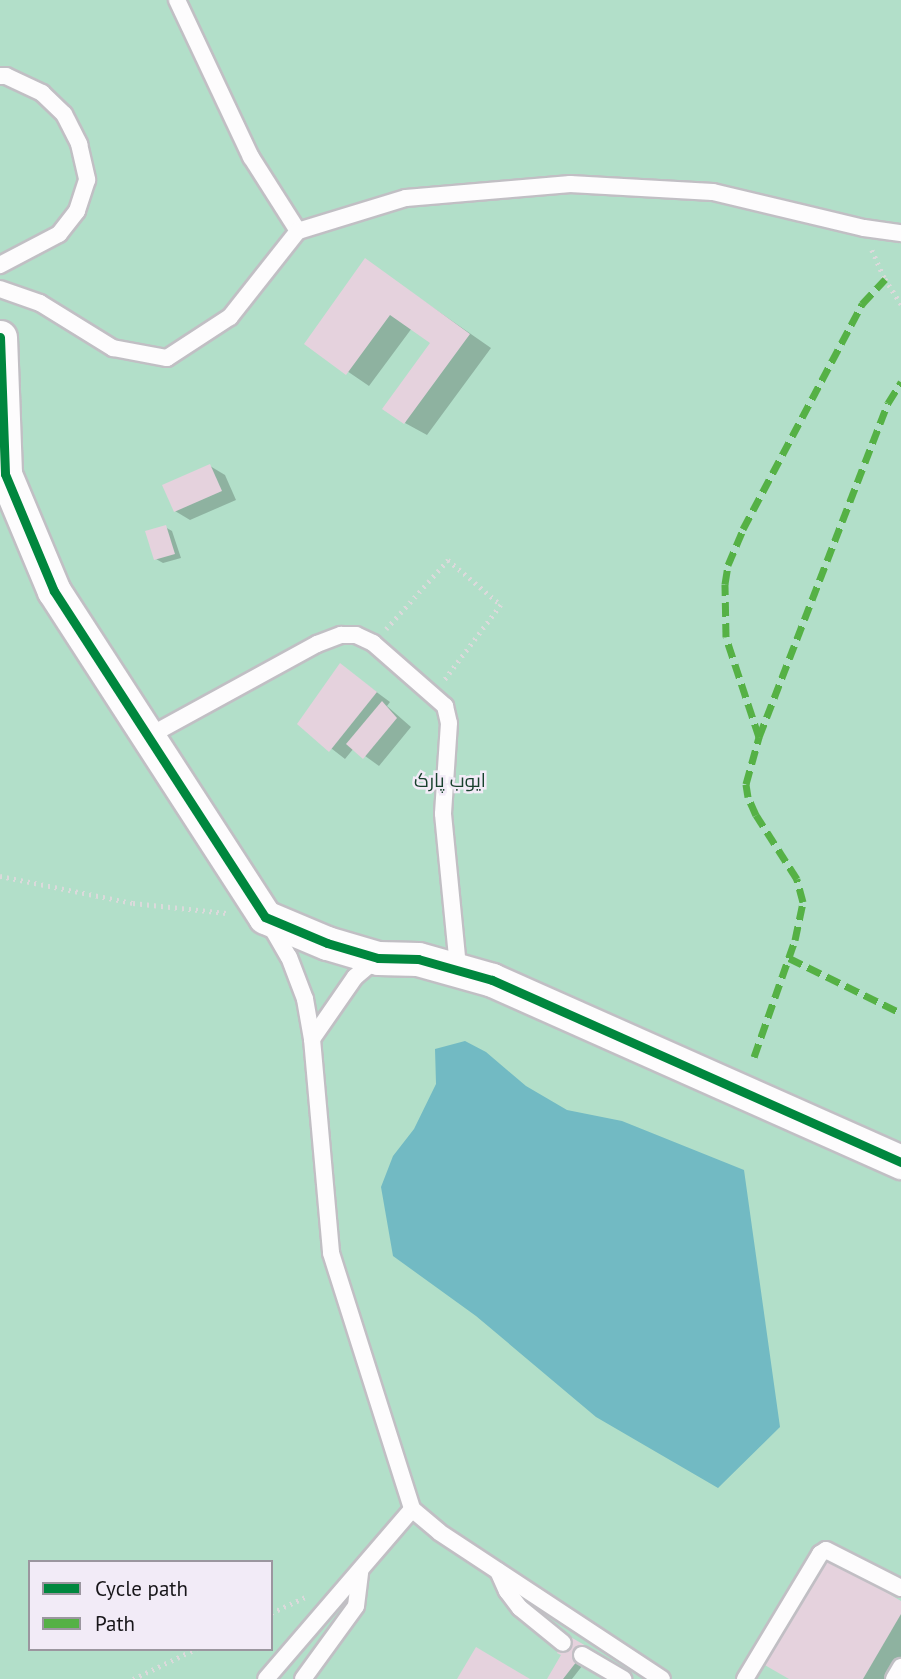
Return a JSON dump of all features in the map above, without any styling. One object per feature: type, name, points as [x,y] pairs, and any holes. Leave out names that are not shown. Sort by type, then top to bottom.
[{"type":"street","points":[[0,337],[5,474],[54,591],[265,917],[327,943],[379,958],[418,959],[458,968],[492,980],[901,1162]]},
{"type":"lane","points":[[177,0],[251,157],[298,231]]},
{"type":"lane","points":[[0,76],[6,76],[42,93],[64,114],[79,144],[87,180],[77,211],[59,234],[0,265]]},
{"type":"lane","points":[[0,289],[40,303],[113,348],[167,358],[230,317],[298,231],[406,198],[570,184],[713,192],[864,228],[901,233]]},
{"type":"lane","points":[[149,736],[317,644],[341,635],[356,635],[373,643],[445,706],[449,723],[443,814],[458,968]]},
{"type":"lane","points":[[265,917],[289,957],[304,999],[312,1039],[331,1253],[412,1509],[439,1532],[662,1679]]},
{"type":"lane","points":[[312,1039],[355,977],[379,958]]},
{"type":"lane","points":[[267,1679],[412,1509]]},
{"type":"lane","points":[[745,1679],[820,1554],[826,1550],[901,1588]]},
{"type":"lane","points":[[303,1679],[356,1606],[360,1571]]},
{"type":"lane","points":[[498,1571],[507,1591],[520,1608],[563,1643]]},
{"type":"lane","points":[[582,1655],[623,1679]]},
{"type":"lane","points":[[894,1679],[901,1667]]},
{"type":"path","points":[[864,228],[884,279],[901,304]]},
{"type":"path","points":[[373,643],[448,560],[501,605],[433,695]]},
{"type":"path","points":[[0,876],[133,903],[265,917]]},
{"type":"path","points":[[133,1679],[191,1651]]},
{"type":"green space","name":"ایوب پارک","points":[[0,0],[901,0],[901,1679],[0,1679]]},
{"type":"water","points":[[465,1041],[486,1052],[526,1086],[567,1110],[622,1121],[744,1170],[780,1427],[718,1488],[596,1417],[476,1316],[393,1256],[381,1187],[393,1156],[414,1129],[436,1084],[435,1049]]},
{"type":"building","points":[[365,258],[470,334],[404,424],[382,409],[430,343],[390,315],[346,375],[304,344]]},
{"type":"building","points":[[210,464],[222,491],[174,512],[162,485]]},
{"type":"building","points":[[166,525],[175,554],[154,560],[145,531]]},
{"type":"building","points":[[340,663],[377,692],[329,752],[297,724]]},
{"type":"building","points":[[382,701],[397,718],[363,759],[346,744]]},
{"type":"building","points":[[827,1557],[901,1601],[901,1614],[863,1679],[789,1679],[763,1664]]},
{"type":"building","points":[[567,1635],[588,1647],[563,1679],[547,1679],[561,1655],[557,1653]]},
{"type":"building","points":[[476,1647],[530,1679],[457,1679]]},
{"type":"marked path","points":[[754,1057],[795,940],[803,902],[797,879],[756,815],[748,797],[746,784],[759,737],[726,637],[725,584],[728,565],[743,529],[862,304],[885,279]]},
{"type":"marked path","points":[[759,737],[888,403],[901,382]]},
{"type":"marked path","points":[[789,958],[901,1013]]},
{"type":"cycle path","points":[[0,337],[5,474],[54,591],[265,917],[327,943],[378,958],[418,959],[492,980],[901,1162]]}]
